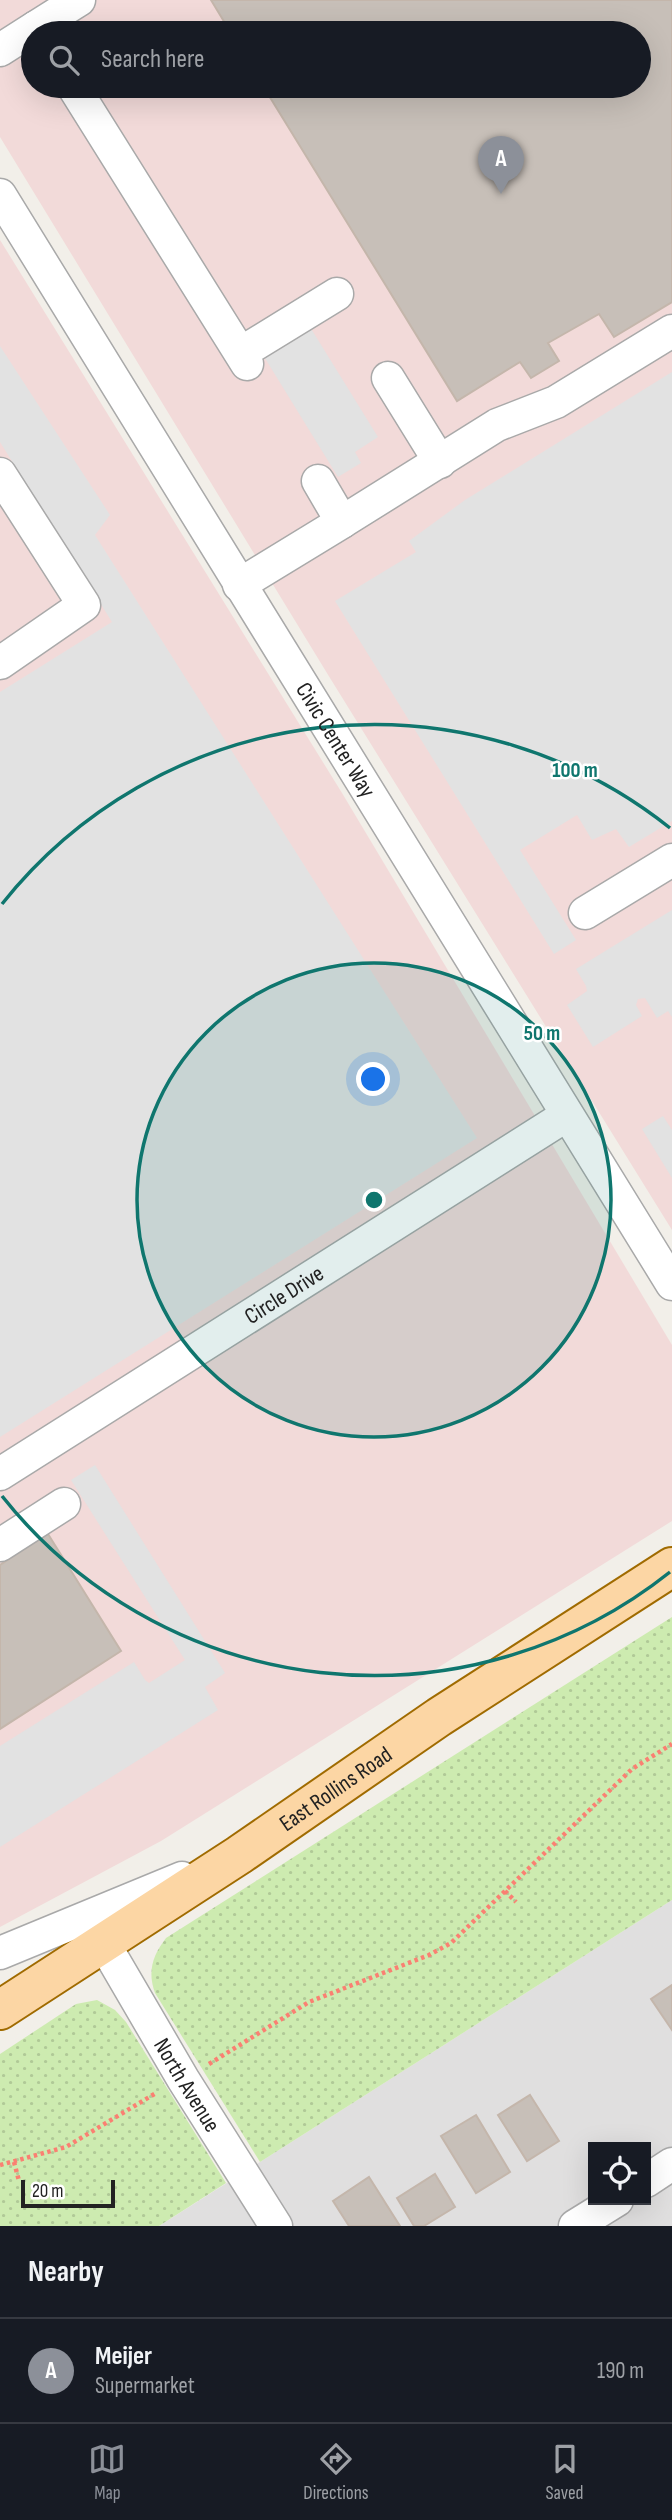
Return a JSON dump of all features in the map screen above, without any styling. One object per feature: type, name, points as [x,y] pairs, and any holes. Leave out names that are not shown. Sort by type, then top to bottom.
[{"type":"main road","name":"East Rollins Road","points":[[0,2010],[239,1855],[439,1717],[672,1567]]},
{"type":"street","points":[[50,21],[79,0]]},
{"type":"street","points":[[0,50],[21,39]]},
{"type":"street","points":[[81,98],[244,359],[337,294]]},
{"type":"street","name":"Civic Center Way","points":[[0,195],[672,1284]]},
{"type":"street","points":[[239,585],[497,425],[556,402],[672,331]]},
{"type":"street","points":[[388,378],[440,462]]},
{"type":"street","points":[[0,474],[84,605],[0,663]]},
{"type":"street","points":[[318,481],[342,522]]},
{"type":"street","points":[[584,913],[672,860]]},
{"type":"street","name":"Circle Drive","points":[[0,1474],[567,1115]]},
{"type":"street","points":[[0,1545],[64,1504]]},
{"type":"street","points":[[0,1953],[239,1855]]},
{"type":"street","name":"North Avenue","points":[[103,1942],[183,2079],[276,2226]]},
{"type":"street","points":[[651,2178],[672,2164]]},
{"type":"street","points":[[575,2226],[609,2205]]},
{"type":"path","points":[[200,2070],[309,2002],[441,1949],[632,1769],[672,1744]]},
{"type":"path","points":[[505,1891],[516,1902]]},
{"type":"path","points":[[0,2165],[74,2144],[165,2088]]},
{"type":"path","points":[[14,2161],[19,2181]]},
{"type":"shaded area","points":[[0,0],[672,0],[672,1230],[330,678],[0,137]]},
{"type":"shaded area","points":[[0,240],[342,793],[672,1345],[672,1521],[161,1841],[0,1927]]},
{"type":"shaded area","points":[[310,327],[378,437],[355,452],[361,463],[338,477],[263,355]]},
{"type":"shaded area","points":[[0,346],[110,515],[95,535],[477,1138],[0,1437],[0,692],[112,622],[0,442]]},
{"type":"shaded area","points":[[672,372],[672,821],[629,847],[616,829],[592,840],[577,815],[520,850],[576,940],[554,954],[335,601],[416,552],[409,541],[465,500]]},
{"type":"shaded area","points":[[672,910],[672,1017],[668,1011],[657,1018],[645,998],[638,999],[636,1005],[642,1016],[593,1047],[567,1005],[587,991],[576,969]]},
{"type":"shaded area","points":[[663,1116],[672,1130],[672,1178],[642,1129]]},
{"type":"shaded area","points":[[95,1465],[225,1673],[205,1687],[218,1710],[0,1847],[0,1746],[134,1662],[149,1683],[185,1660],[71,1480]]},
{"type":"shaded area","points":[[672,1900],[672,2226],[159,2226]]},
{"type":"green space","points":[[672,1617],[672,1900],[260,2162],[155,1993],[153,1964],[166,1938]]},
{"type":"green space","points":[[97,2000],[115,2010],[126,2022],[226,2183],[159,2226],[0,2226],[0,2054],[76,2004]]},
{"type":"building","points":[[211,0],[672,0],[672,302],[614,337],[599,314],[548,343],[559,361],[531,378],[520,362],[457,401],[270,98],[651,98],[651,21],[224,21]]},
{"type":"building","points":[[48,1534],[121,1651],[0,1729],[0,1565]]},
{"type":"building","points":[[672,1985],[672,2030],[651,1999]]},
{"type":"building","points":[[530,2095],[559,2141],[527,2161],[498,2115]]},
{"type":"building","points":[[476,2115],[510,2172],[476,2193],[441,2136]]},
{"type":"building","points":[[435,2174],[455,2207],[424,2226],[414,2226],[397,2198]]},
{"type":"building","points":[[369,2177],[400,2226],[349,2226],[333,2201]]},
{"type":"place","name":"Meijer","points":[[501,194]]}]
